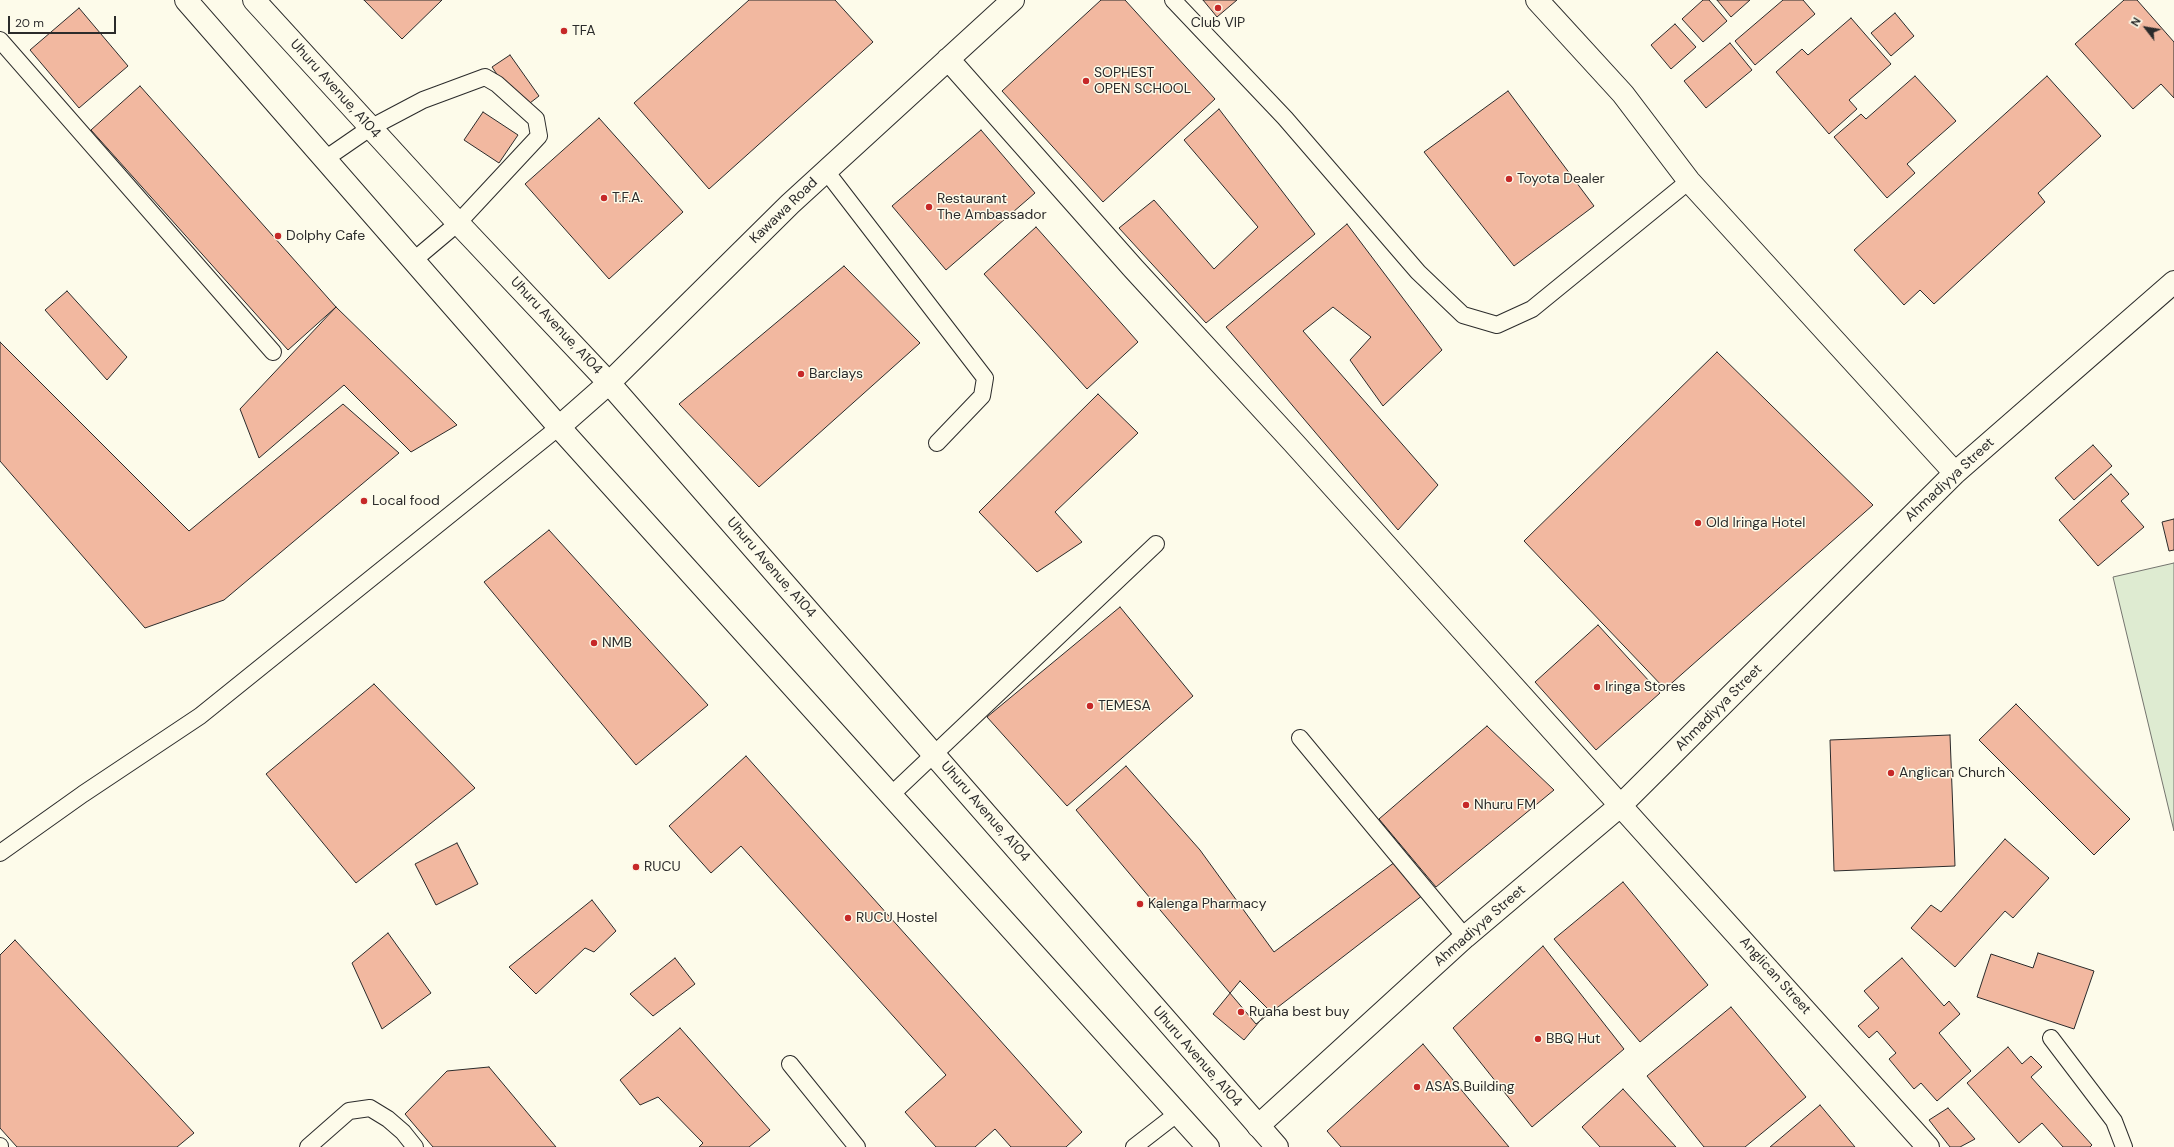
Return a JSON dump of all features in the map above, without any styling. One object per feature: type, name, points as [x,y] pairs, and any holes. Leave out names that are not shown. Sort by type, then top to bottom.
[{"type":"main road","points":[[186,0],[559,427],[892,794],[1208,1147]]},
{"type":"main road","name":"Uhuru Avenue, A104","points":[[254,0],[458,223],[609,383],[935,754],[1277,1147]]},
{"type":"main road","name":"Kawawa Road","points":[[559,427],[609,383],[826,171],[1014,0]]},
{"type":"main road","points":[[1537,0],[1623,94],[1689,181],[1955,473]]},
{"type":"main road","name":"Anglican Street","points":[[948,59],[1133,268],[1294,442],[1928,1147]]},
{"type":"main road","name":"Ahmadiyya Street","points":[[1258,1126],[1464,937],[1621,805],[1955,473],[2174,282]]},
{"type":"lane","points":[[1173,0],[1285,118],[1418,272],[1464,314],[1497,325],[1532,309],[1689,181]]},
{"type":"lane","points":[[0,40],[273,352]]},
{"type":"lane","points":[[325,159],[370,128],[423,100],[485,77],[497,84],[536,119],[539,136],[458,223],[414,260]]},
{"type":"lane","points":[[826,171],[985,378],[982,396],[937,443]]},
{"type":"lane","points":[[0,852],[83,794],[200,716],[559,427]]},
{"type":"lane","points":[[892,794],[1156,544]]},
{"type":"lane","points":[[1300,738],[1464,937]]},
{"type":"lane","points":[[2051,1038],[2114,1121],[2124,1147]]},
{"type":"lane","points":[[790,1064],[857,1147]]},
{"type":"lane","points":[[308,1147],[349,1111],[358,1108],[370,1108],[388,1119],[403,1132],[415,1147]]},
{"type":"lane","points":[[1134,1147],[1178,1113]]},
{"type":"green space","points":[[2174,563],[2174,831],[2113,577]]},
{"type":"building","points":[[364,0],[442,0],[402,39]]},
{"type":"building","points":[[749,0],[835,0],[873,42],[709,189],[634,103]]},
{"type":"building","points":[[1101,0],[1125,0],[1215,99],[1103,202],[1002,91]]},
{"type":"building","name":"Club VIP","points":[[1203,0],[1237,0],[1217,17]]},
{"type":"building","points":[[1703,0],[1709,0],[1727,21],[1703,42],[1682,19]]},
{"type":"building","points":[[1717,0],[1750,0],[1731,17]]},
{"type":"building","points":[[1783,0],[1803,0],[1815,14],[1755,65],[1735,41]]},
{"type":"building","points":[[2124,0],[2137,0],[2174,42],[2174,98],[2161,84],[2133,109],[2075,44]]},
{"type":"building","points":[[79,8],[128,66],[79,108],[30,50]]},
{"type":"building","points":[[1895,13],[1914,36],[1891,56],[1871,33]]},
{"type":"building","points":[[1851,18],[1891,64],[1849,100],[1857,109],[1829,134],[1776,72],[1802,49],[1808,55]]},
{"type":"building","points":[[1675,24],[1696,47],[1671,69],[1651,45]]},
{"type":"building","points":[[1730,43],[1752,70],[1706,108],[1684,81]]},
{"type":"building","points":[[510,55],[539,96],[521,110],[492,67]]},
{"type":"building","points":[[1915,76],[1956,121],[1907,164],[1915,173],[1887,198],[1834,137],[1861,114],[1866,119]]},
{"type":"building","points":[[2047,76],[2101,136],[2038,193],[2045,202],[1934,304],[1920,290],[1904,305],[1854,250]]},
{"type":"building","points":[[140,86],[336,307],[288,350],[91,130]]},
{"type":"building","name":"Toyota Dealer","points":[[1508,91],[1594,206],[1514,266],[1424,152]]},
{"type":"building","points":[[1219,109],[1315,234],[1206,323],[1119,228],[1154,200],[1214,269],[1258,227],[1184,140]]},
{"type":"building","points":[[483,112],[518,135],[499,163],[464,140]]},
{"type":"building","name":"T.F.A.","points":[[599,118],[683,212],[609,279],[525,184]]},
{"type":"building","points":[[981,130],[1035,193],[946,270],[892,206]]},
{"type":"building","points":[[1347,224],[1442,350],[1383,406],[1350,360],[1371,337],[1333,307],[1303,331],[1438,485],[1398,530],[1226,327]]},
{"type":"building","points":[[1036,227],[1138,342],[1087,389],[984,274]]},
{"type":"building","name":"Barclays","points":[[844,266],[920,343],[759,487],[679,404]]},
{"type":"building","points":[[67,291],[127,357],[107,380],[45,310]]},
{"type":"building","points":[[336,307],[457,425],[411,452],[344,385],[259,458],[240,409]]},
{"type":"building","points":[[0,342],[189,531],[343,404],[399,453],[224,600],[145,628],[0,461]]},
{"type":"building","name":"Old Iringa Hotel","points":[[1717,352],[1873,505],[1665,689],[1524,541]]},
{"type":"building","points":[[1098,394],[1138,433],[1055,512],[1082,542],[1037,572],[979,512]]},
{"type":"building","points":[[2093,445],[2112,466],[2074,500],[2055,478]]},
{"type":"building","points":[[2111,474],[2129,494],[2121,501],[2144,527],[2098,566],[2059,520]]},
{"type":"building","points":[[2174,519],[2174,550],[2169,551],[2162,522]]},
{"type":"building","name":"NMB","points":[[549,530],[708,705],[636,765],[484,582]]},
{"type":"building","name":"TEMESA","points":[[1120,607],[1193,696],[1067,806],[987,717]]},
{"type":"building","name":"Iringa Stores","points":[[1598,625],[1660,693],[1596,750],[1535,682]]},
{"type":"building","points":[[374,684],[475,788],[356,883],[266,774]]},
{"type":"building","points":[[2016,704],[2130,819],[2094,855],[1979,740]]},
{"type":"building","name":"Nhuru FM","points":[[1487,726],[1554,790],[1436,887],[1379,819]]},
{"type":"building","name":"Anglican Church","points":[[1950,735],[1955,866],[1834,871],[1830,740]]},
{"type":"building","name":"RUCU Hostel","points":[[746,756],[1082,1132],[1066,1147],[1011,1147],[995,1129],[975,1147],[936,1147],[905,1112],[946,1075],[741,846],[711,873],[669,826]]},
{"type":"building","points":[[1126,766],[1200,850],[1274,952],[1395,862],[1423,895],[1256,1024],[1076,810]]},
{"type":"building","points":[[2005,839],[2049,878],[2013,918],[2005,911],[1955,967],[1911,928],[1931,905],[1941,912]]},
{"type":"building","points":[[457,843],[478,884],[436,905],[415,864]]},
{"type":"building","points":[[1623,882],[1708,985],[1640,1042],[1554,939]]},
{"type":"building","points":[[592,900],[616,931],[594,952],[585,948],[536,994],[509,967]]},
{"type":"building","points":[[388,933],[431,993],[382,1029],[352,963]]},
{"type":"building","points":[[15,940],[194,1133],[177,1147],[17,1147],[0,1128],[0,955]]},
{"type":"building","name":"BBQ Hut","points":[[1543,946],[1624,1049],[1532,1127],[1453,1028]]},
{"type":"building","points":[[2038,953],[2094,971],[2074,1029],[1977,997],[1991,954],[2033,968]]},
{"type":"building","points":[[675,958],[695,984],[653,1016],[630,994]]},
{"type":"building","points":[[1902,958],[1944,1006],[1949,1001],[1960,1014],[1939,1033],[1971,1071],[1937,1101],[1921,1083],[1914,1089],[1889,1059],[1896,1053],[1877,1031],[1869,1038],[1858,1026],[1879,1008],[1864,991]]},
{"type":"building","name":"Ruaha best buy","points":[[1240,981],[1269,1010],[1244,1040],[1213,1014]]},
{"type":"building","points":[[1731,1007],[1806,1097],[1745,1147],[1704,1147],[1647,1076]]},
{"type":"building","points":[[680,1028],[770,1130],[749,1147],[699,1147],[703,1143],[658,1097],[640,1105],[620,1080]]},
{"type":"building","name":"ASAS Building","points":[[1423,1044],[1509,1147],[1341,1147],[1327,1131]]},
{"type":"building","points":[[2008,1047],[2022,1064],[2031,1056],[2042,1067],[2031,1077],[2092,1145],[2090,1147],[2063,1147],[2042,1123],[2019,1143],[1967,1083]]},
{"type":"building","points":[[489,1067],[556,1147],[433,1147],[405,1114],[447,1071]]},
{"type":"building","points":[[1623,1089],[1676,1147],[1600,1147],[1582,1127]]},
{"type":"building","points":[[1820,1105],[1855,1147],[1770,1147]]},
{"type":"building","points":[[1948,1108],[1975,1139],[1960,1147],[1950,1147],[1929,1120]]},
{"type":"place","name":"Club VIP","points":[[1218,8]]},
{"type":"place","name":"TFA","points":[[564,31]]},
{"type":"place","name":"SOPHEST OPEN SCHOOL","points":[[1086,81]]},
{"type":"place","name":"Toyota Dealer","points":[[1509,179]]},
{"type":"place","name":"T.F.A.","points":[[604,198]]},
{"type":"place","name":"Restaurant The Ambassador","points":[[929,207]]},
{"type":"place","name":"Dolphy Cafe","points":[[278,236]]},
{"type":"place","name":"Barclays","points":[[801,374]]},
{"type":"place","name":"Local food","points":[[364,501]]},
{"type":"place","name":"Old Iringa Hotel","points":[[1698,523]]},
{"type":"place","name":"NMB","points":[[594,643]]},
{"type":"place","name":"Iringa Stores","points":[[1597,687]]},
{"type":"place","name":"TEMESA","points":[[1090,706]]},
{"type":"place","name":"Anglican Church","points":[[1891,773]]},
{"type":"place","name":"Nhuru FM","points":[[1466,805]]},
{"type":"place","name":"RUCU","points":[[636,867]]},
{"type":"place","name":"Kalenga Pharmacy","points":[[1140,904]]},
{"type":"place","name":"RUCU Hostel","points":[[848,918]]},
{"type":"place","name":"Ruaha best buy","points":[[1241,1012]]},
{"type":"place","name":"BBQ Hut","points":[[1538,1039]]},
{"type":"place","name":"ASAS Building","points":[[1417,1087]]}]
